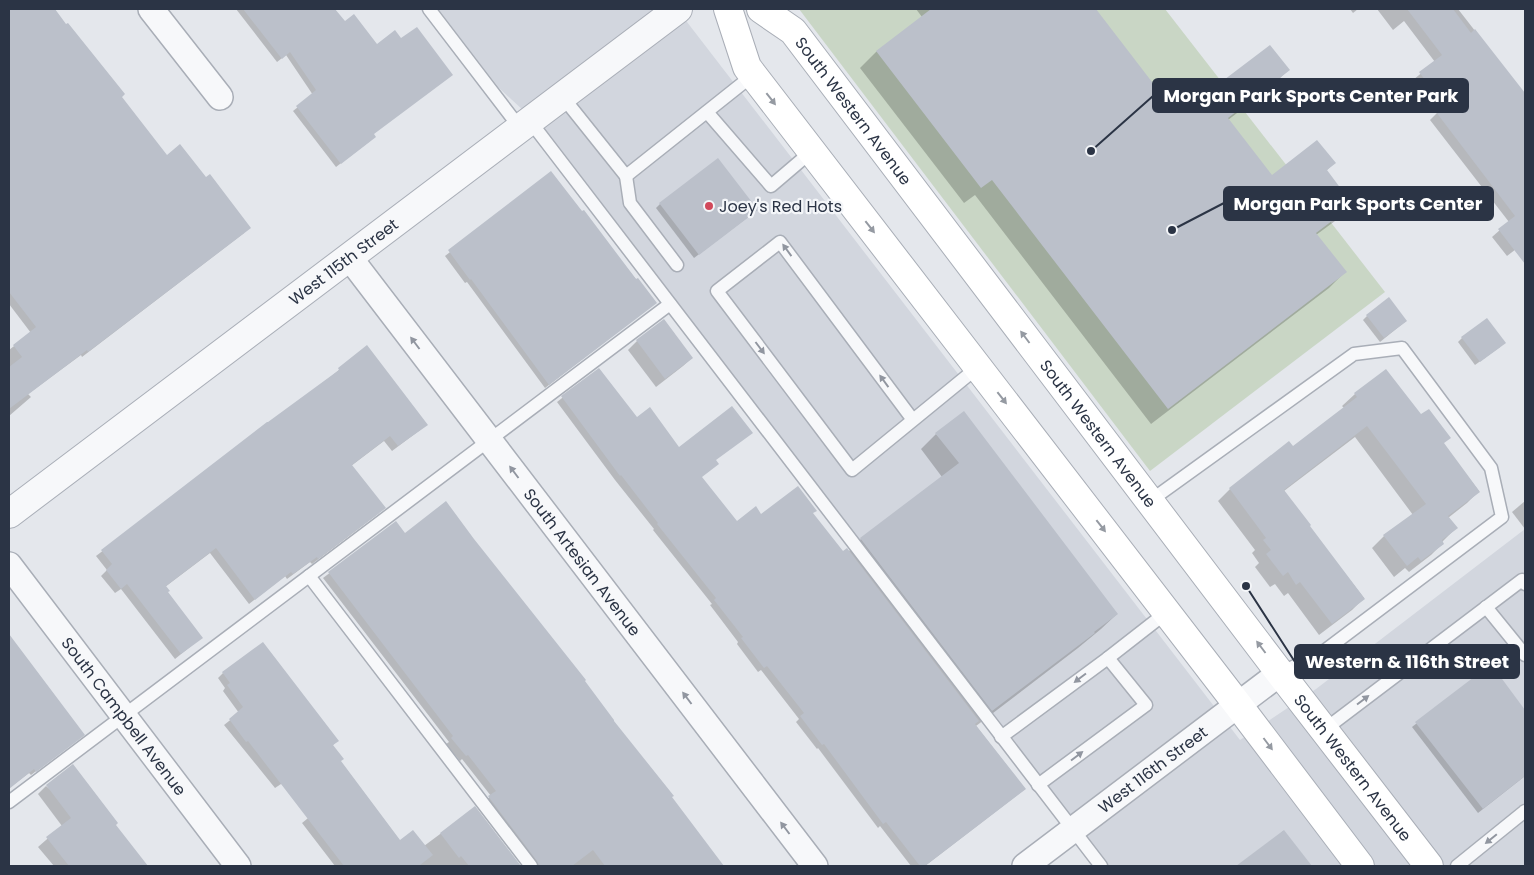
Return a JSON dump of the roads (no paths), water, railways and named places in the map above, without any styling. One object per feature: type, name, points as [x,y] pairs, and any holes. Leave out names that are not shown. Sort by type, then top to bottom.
[{"type":"main road","points":[[728,9],[747,67],[753,76],[1167,612],[1360,866]]},
{"type":"main road","name":"South Western Avenue","points":[[761,9],[793,31],[1280,673],[1429,866]]},
{"type":"street","points":[[151,9],[220,97]]},
{"type":"street","name":"West 115th Street","points":[[9,514],[678,9]]},
{"type":"street","name":"South Artesian Avenue","points":[[349,257],[815,866]]},
{"type":"street","name":"South Campbell Avenue","points":[[9,565],[238,866]]},
{"type":"street","name":"West 116th Street","points":[[1025,866],[1280,673]]},
{"type":"lane","points":[[429,9],[525,124],[670,304],[1101,866]]},
{"type":"lane","points":[[626,176],[753,76]]},
{"type":"lane","points":[[562,96],[626,176],[630,203],[677,265]]},
{"type":"lane","points":[[707,112],[771,186],[812,151]]},
{"type":"lane","points":[[913,420],[780,242],[717,291],[852,470],[978,367]]},
{"type":"lane","points":[[9,802],[670,304]]},
{"type":"lane","points":[[1150,501],[1354,354],[1402,348],[1491,468],[1502,517],[1319,655],[1280,673]]},
{"type":"lane","points":[[309,576],[531,866]]},
{"type":"lane","points":[[1324,730],[1522,580],[1525,584]]},
{"type":"lane","points":[[1486,607],[1525,655]]},
{"type":"lane","points":[[1001,737],[1167,612]]},
{"type":"lane","points":[[1038,785],[1146,705],[1108,658]]},
{"type":"lane","points":[[1457,866],[1525,811]]},
{"type":"place","name":"Morgan Park Sports Center Park","points":[[1091,151]]},
{"type":"place","name":"Joey's Red Hots","points":[[709,206]]},
{"type":"place","name":"Morgan Park Sports Center","points":[[1172,230]]},
{"type":"place","name":"Western & 116th Street","points":[[1246,586]]}]
